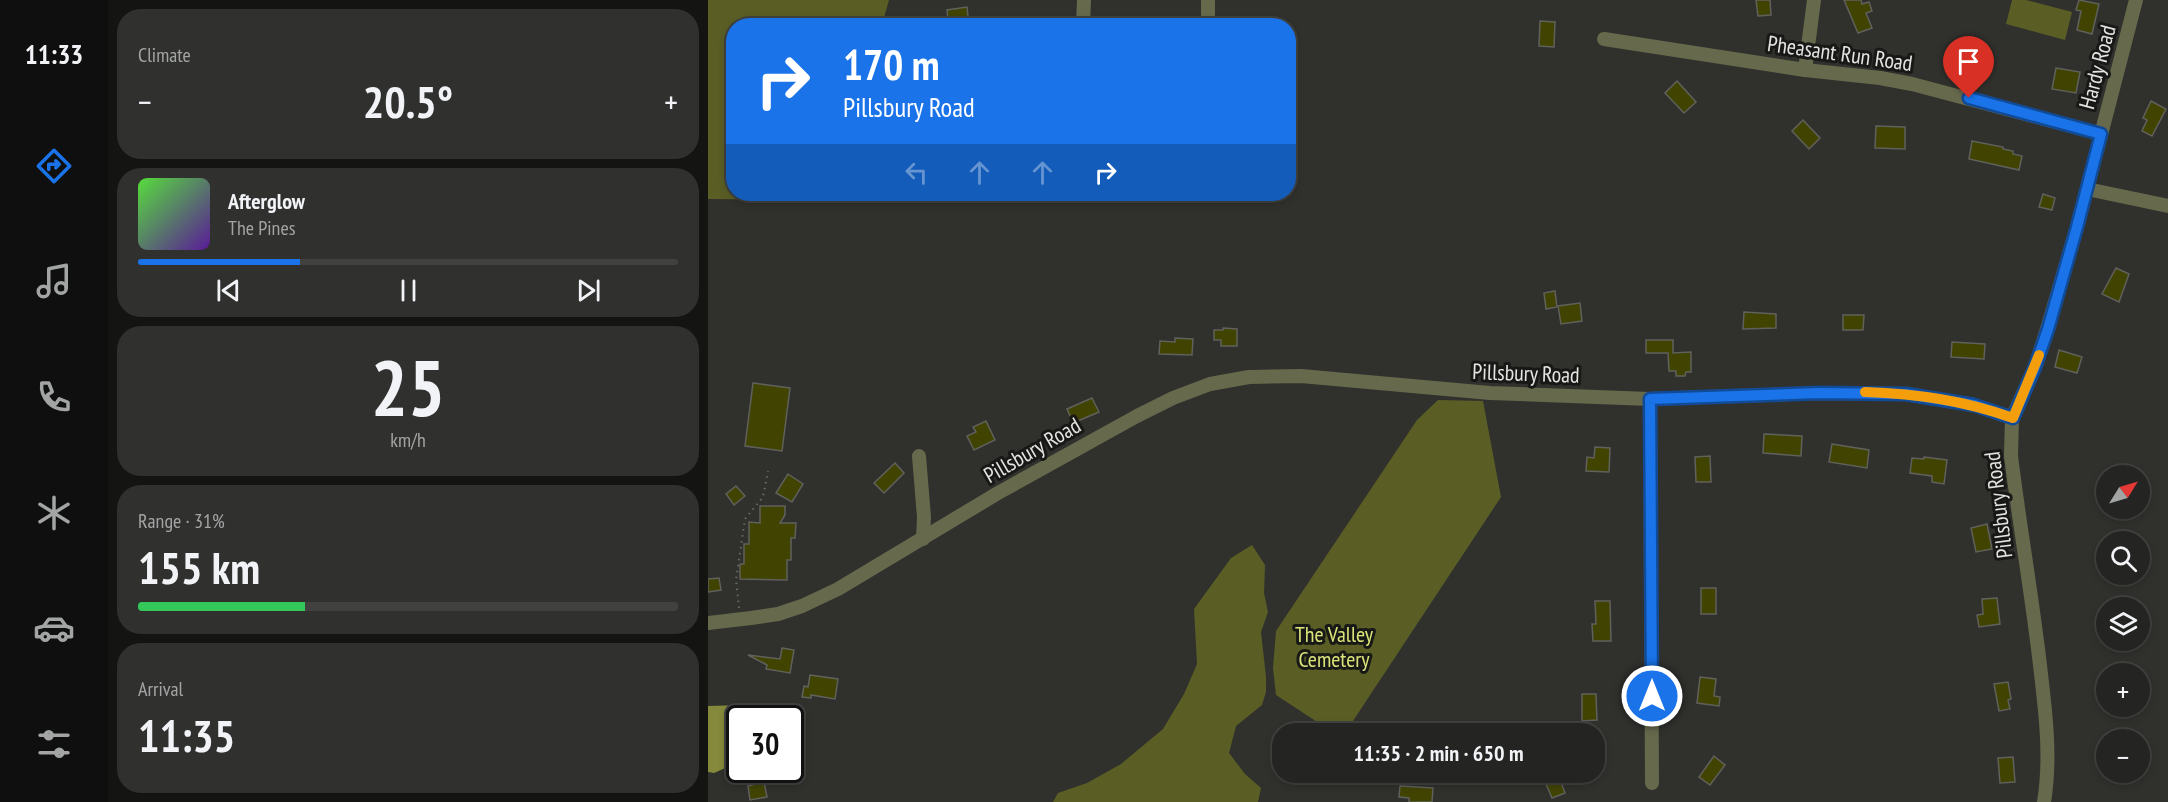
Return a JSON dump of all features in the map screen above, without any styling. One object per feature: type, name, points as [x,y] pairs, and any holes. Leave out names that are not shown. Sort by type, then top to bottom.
[{"type":"street","points":[[1083,18],[1084,0]]},
{"type":"street","points":[[1208,0],[1208,18]]},
{"type":"street","points":[[1805,70],[1814,0]]},
{"type":"street","name":"Hardy Road","points":[[2013,418],[2035,367],[2048,329],[2136,0]]},
{"type":"street","name":"Pheasant Run Road","points":[[1604,39],[1912,84],[2101,134]]},
{"type":"street","points":[[2087,189],[2168,206]]},
{"type":"street","name":"Pillsbury Road","points":[[708,623],[778,614],[802,606],[838,589],[1018,482],[1127,421],[1173,398],[1210,384],[1249,377],[1301,376],[1490,393],[1650,399],[1819,393],[1906,394],[1974,405],[2013,418],[2011,456],[2048,745],[2044,802]]},
{"type":"street","points":[[1650,399],[1652,783]]},
{"type":"street","points":[[919,456],[924,517],[923,539]]},
{"type":"path","points":[[740,620],[736,580],[745,519],[764,497],[768,471]]},
{"type":"green space","points":[[708,0],[889,0],[884,18],[726,18],[726,199],[708,199]]},
{"type":"green space","points":[[2012,0],[2026,0],[2072,12],[2065,40],[2006,24]]},
{"type":"green space","name":"The Valley Cemetery","points":[[1438,400],[1483,401],[1501,497],[1352,723],[1319,723],[1276,695],[1273,668],[1276,631],[1417,420]]},
{"type":"green space","points":[[1252,545],[1265,565],[1264,593],[1268,612],[1261,632],[1266,692],[1262,705],[1236,726],[1229,753],[1245,774],[1261,788],[1258,802],[1053,802],[1058,793],[1087,783],[1121,764],[1163,729],[1184,694],[1197,664],[1194,609],[1231,558]]},
{"type":"shaded area","points":[[726,705],[726,768],[714,773],[708,772],[708,706]]},
{"type":"building","points":[[1756,0],[1770,0],[1771,15],[1758,16]]},
{"type":"building","points":[[1844,0],[1861,0],[1862,4],[1869,2],[1872,11],[1866,13],[1872,28],[1858,33]]},
{"type":"building","points":[[2079,0],[2099,4],[2092,34],[2077,30],[2081,11],[2076,10]]},
{"type":"building","points":[[967,7],[968,18],[948,18],[947,10]]},
{"type":"building","points":[[1540,21],[1555,22],[1554,47],[1539,46]]},
{"type":"building","points":[[2056,68],[2080,72],[2076,93],[2052,89]]},
{"type":"building","points":[[1677,81],[1696,102],[1684,113],[1665,93]]},
{"type":"building","points":[[2151,101],[2166,109],[2152,136],[2142,131],[2147,120],[2143,118]]},
{"type":"building","points":[[1803,120],[1820,138],[1809,149],[1792,131]]},
{"type":"building","points":[[1876,126],[1905,127],[1905,149],[1875,148]]},
{"type":"building","points":[[1972,141],[2003,147],[2003,149],[2013,151],[2013,154],[2022,156],[2019,170],[1969,159]]},
{"type":"building","points":[[2043,194],[2055,198],[2052,210],[2039,207]]},
{"type":"building","points":[[2116,268],[2129,274],[2119,302],[2102,294]]},
{"type":"building","points":[[1555,291],[1557,307],[1546,309],[1544,293]]},
{"type":"building","points":[[1580,303],[1582,321],[1561,324],[1558,306]]},
{"type":"building","points":[[1744,312],[1776,314],[1776,328],[1743,329]]},
{"type":"building","points":[[1843,315],[1864,315],[1863,330],[1843,330]]},
{"type":"building","points":[[1223,328],[1237,329],[1237,346],[1221,346],[1221,340],[1214,340],[1214,330],[1223,330]]},
{"type":"building","points":[[1175,338],[1193,339],[1192,355],[1159,354],[1160,341],[1175,342]]},
{"type":"building","points":[[1646,340],[1673,340],[1673,353],[1691,352],[1691,372],[1686,372],[1685,376],[1676,376],[1676,371],[1669,371],[1668,353],[1646,353]]},
{"type":"building","points":[[1952,342],[1985,344],[1984,359],[1951,357]]},
{"type":"building","points":[[2059,350],[2082,357],[2077,373],[2055,367]]},
{"type":"building","points":[[753,383],[790,388],[782,451],[745,446]]},
{"type":"building","points":[[1092,398],[1099,412],[1073,423],[1067,409]]},
{"type":"building","points":[[986,421],[995,440],[974,450],[967,436],[976,432],[973,427]]},
{"type":"building","points":[[1764,434],[1802,436],[1801,456],[1763,453]]},
{"type":"building","points":[[1832,444],[1869,450],[1867,468],[1829,462]]},
{"type":"building","points":[[1595,447],[1610,448],[1609,472],[1586,471],[1587,457],[1594,458]]},
{"type":"building","points":[[1710,456],[1711,482],[1696,482],[1695,457]]},
{"type":"building","points":[[1924,457],[1947,460],[1944,484],[1932,482],[1932,476],[1910,473],[1912,458],[1924,459]]},
{"type":"building","points":[[895,463],[904,473],[884,493],[874,483]]},
{"type":"building","points":[[788,474],[803,484],[792,502],[776,493]]},
{"type":"building","points":[[736,486],[745,496],[734,505],[726,494]]},
{"type":"building","points":[[760,506],[785,506],[785,515],[780,523],[796,523],[795,538],[791,538],[791,560],[787,560],[787,580],[740,579],[740,564],[744,564],[744,544],[749,544],[749,522],[760,523]]},
{"type":"building","points":[[1987,524],[1992,549],[1976,552],[1971,528]]},
{"type":"building","points":[[719,578],[721,590],[708,592],[708,579]]},
{"type":"building","points":[[1701,588],[1716,588],[1716,614],[1701,614]]},
{"type":"building","points":[[1997,598],[2000,624],[1979,627],[1977,615],[1983,614],[1982,599]]},
{"type":"building","points":[[1595,601],[1610,601],[1611,641],[1593,641],[1592,624],[1596,624]]},
{"type":"building","points":[[782,648],[794,650],[790,673],[766,669],[767,665],[748,655],[780,659]]},
{"type":"building","points":[[810,675],[838,679],[835,699],[811,695],[811,698],[802,697],[804,686],[808,687]]},
{"type":"building","points":[[1700,677],[1716,679],[1714,696],[1720,697],[1719,706],[1697,703]]},
{"type":"building","points":[[2008,682],[2010,709],[1999,711],[1994,684]]},
{"type":"building","points":[[1582,694],[1596,694],[1597,720],[1582,721]]},
{"type":"building","points":[[1714,756],[1725,765],[1710,785],[1699,777]]},
{"type":"building","points":[[2013,757],[2015,782],[2000,783],[1998,758]]},
{"type":"building","points":[[764,783],[767,797],[750,800],[748,786]]},
{"type":"building","points":[[1546,783],[1561,783],[1565,793],[1552,798]]},
{"type":"building","points":[[1400,786],[1433,788],[1432,802],[1409,802],[1409,798],[1399,797]]},
{"type":"slow traffic","points":[[1865,392],[1906,394],[1974,405],[2013,418],[2039,355]]},
{"type":"route","points":[[1652,696],[1650,399],[1862,392],[1906,394],[1974,405],[2013,418],[2035,367],[2048,329],[2101,134],[1969,98]]}]
